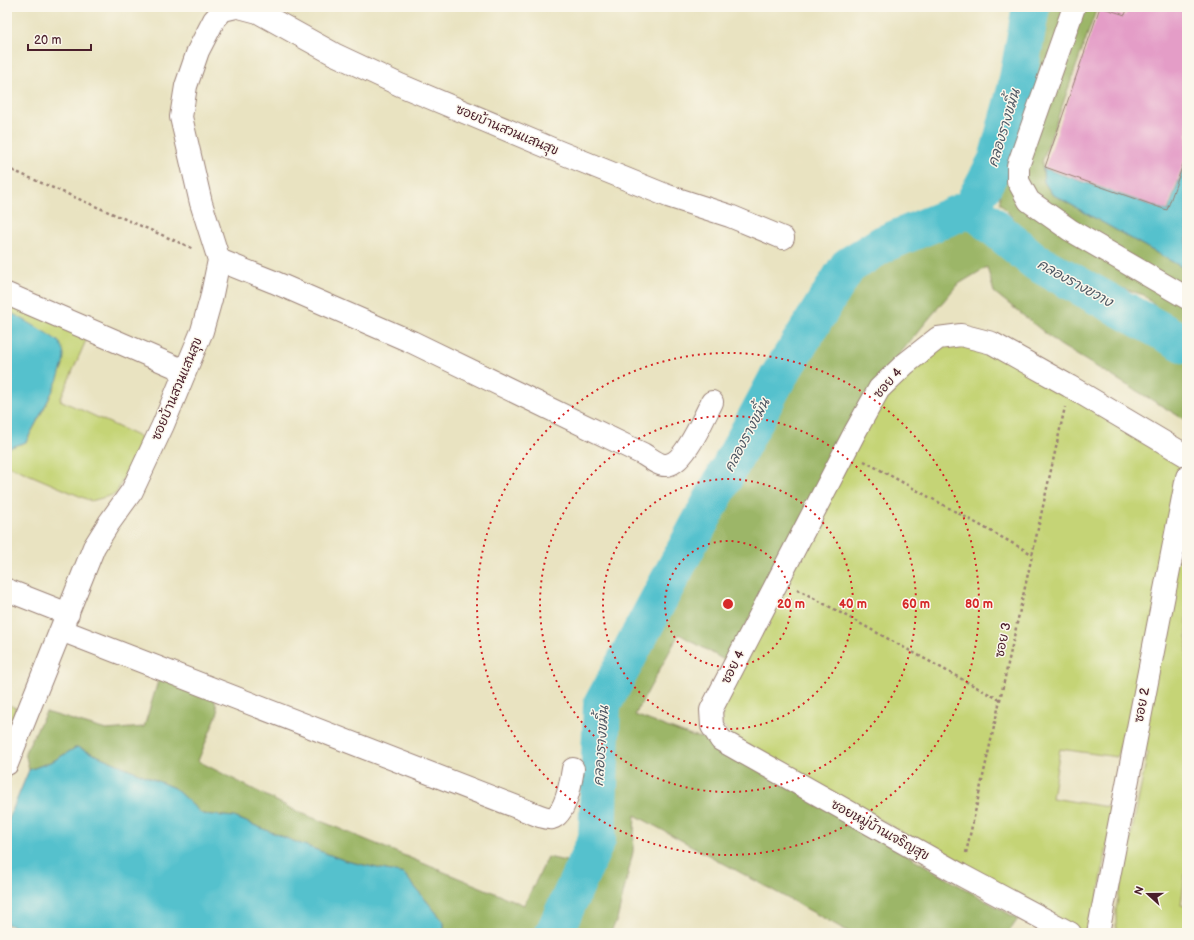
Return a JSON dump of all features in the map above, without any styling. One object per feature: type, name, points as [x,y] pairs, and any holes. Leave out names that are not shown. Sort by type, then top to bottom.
[{"type":"street","name":"ซอยบ้านสวนแสนสุข","points":[[7,764],[94,547],[108,523],[132,491],[163,425],[202,331],[212,300],[218,260],[201,203],[181,117],[186,86],[198,51],[214,20],[224,10],[237,7],[258,12],[334,54],[400,85],[668,196],[730,216],[783,238]]},
{"type":"street","points":[[1074,7],[1018,166],[1018,181],[1029,201],[1070,230],[1187,298]]},
{"type":"street","points":[[218,260],[274,282],[412,342],[643,454],[658,463],[665,465],[672,464],[678,460],[689,444],[712,402]]},
{"type":"street","points":[[7,294],[185,371]]},
{"type":"street","name":"ซอย 4","points":[[711,710],[846,451],[880,389],[905,364],[938,338],[961,335],[992,343],[1069,386],[1187,456]]},
{"type":"street","name":"ซอย 2","points":[[1098,933],[1187,477]]},
{"type":"street","points":[[7,590],[64,622],[540,816],[553,818],[559,814],[563,808],[570,788],[574,769]]},
{"type":"street","name":"ซอยหมู่บ้านเจริญสุข","points":[[711,710],[712,726],[721,740],[961,875],[1070,933]]},
{"type":"path","points":[[7,168],[218,260]]},
{"type":"path","name":"ซอย 3","points":[[961,875],[1069,386]]},
{"type":"path","points":[[846,451],[1032,554]]},
{"type":"path","points":[[779,579],[1000,700]]},
{"type":"green space","points":[[1039,7],[1099,7],[1097,8],[1042,162],[1044,182],[1052,194],[1187,270],[1187,327],[1170,321],[1144,295],[1070,272],[1045,256],[1000,203],[999,175],[1033,61]]},
{"type":"green space","points":[[963,223],[1000,241],[1187,352],[1187,421],[1060,345],[994,292],[987,267],[957,285],[887,369],[726,661],[679,634],[635,715],[691,736],[709,739],[1018,919],[1008,933],[851,933],[635,815],[633,852],[617,920],[610,933],[565,933],[571,926],[593,873],[610,820],[611,707],[640,643],[774,401],[854,274],[924,233]]},
{"type":"green space","points":[[7,301],[87,338],[60,400],[142,438],[116,494],[91,501],[7,465],[7,448],[26,442],[49,399],[63,365],[59,342],[7,311]]},
{"type":"green space","points":[[964,341],[997,352],[1187,462],[1187,860],[1181,905],[1187,906],[1187,933],[1116,933],[1116,909],[1148,752],[1121,742],[1117,757],[1060,749],[1052,798],[1114,808],[1094,920],[1086,931],[1077,931],[735,738],[722,724],[722,707],[882,397],[937,345]]},
{"type":"green space","points":[[159,678],[214,698],[218,712],[198,761],[294,810],[524,905],[548,857],[574,863],[537,933],[444,933],[444,922],[404,874],[346,861],[234,817],[202,814],[174,788],[77,747],[53,761],[29,770],[25,752],[46,712],[106,730],[144,727]]},
{"type":"green space","points":[[7,704],[16,708],[7,730]]},
{"type":"water","points":[[1187,158],[1187,270],[1052,194],[1044,182],[1043,168],[1168,211]]},
{"type":"water","points":[[7,311],[57,340],[60,343],[64,355],[63,364],[55,386],[26,442],[9,448],[7,448]]},
{"type":"water","points":[[77,747],[174,788],[202,814],[234,817],[346,861],[404,874],[444,922],[444,933],[30,933],[7,924],[7,823],[29,770],[53,761]]},
{"type":"building","points":[[1100,7],[1125,15],[1128,7],[1187,7],[1187,153],[1167,210],[1045,167]]},
{"type":"waterway","name":"คลองรางขมิ้น","points":[[554,933],[597,839],[602,705],[777,379],[848,266],[883,244],[971,208],[997,160],[1016,89],[1031,7]]},
{"type":"waterway","name":"คลองรางขวาง","points":[[971,208],[1036,262],[1187,345]]}]
